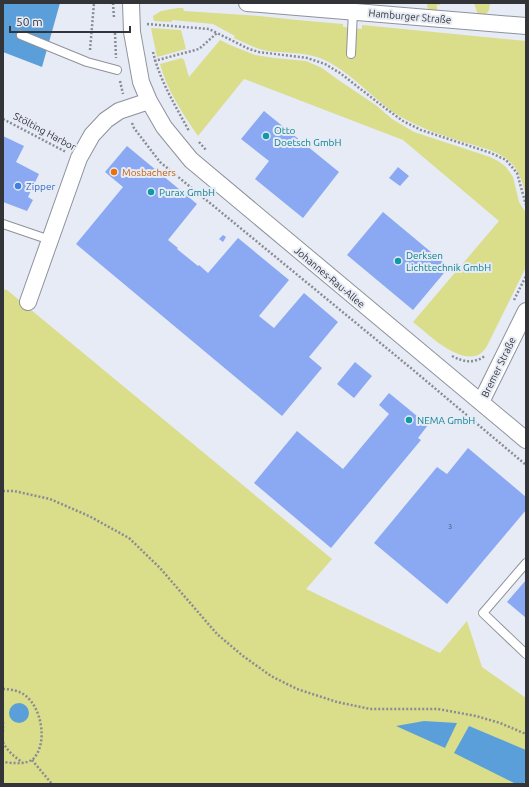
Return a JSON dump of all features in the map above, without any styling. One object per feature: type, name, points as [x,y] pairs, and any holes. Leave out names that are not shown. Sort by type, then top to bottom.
[{"type":"street","name":"Johannes-Rau-Allee","points":[[131,3],[132,32],[141,82],[149,101],[164,127],[191,160],[526,440]]},
{"type":"street","name":"Hamburger Straße","points":[[247,3],[526,26]]},
{"type":"street","points":[[28,302],[79,158],[92,135],[106,120],[119,111],[149,101]]},
{"type":"street","name":"Bremer Straße","points":[[481,402],[519,308]]},
{"type":"lane","points":[[351,54],[353,11]]},
{"type":"lane","points":[[21,35],[86,62],[117,70]]},
{"type":"lane","points":[[3,224],[50,240]]},
{"type":"lane","points":[[526,563],[483,612],[526,654]]},
{"type":"path","points":[[86,62],[90,50],[94,3]]},
{"type":"path","points":[[113,3],[114,24]]},
{"type":"path","points":[[147,24],[209,29],[249,49],[259,52],[307,58],[325,64],[340,73],[385,108],[409,124],[421,130],[491,153],[506,160],[517,174],[526,205]]},
{"type":"path","points":[[115,31],[117,70],[124,99]]},
{"type":"path","points":[[189,131],[164,84],[157,60],[199,49],[217,33]]},
{"type":"path","name":"Stölting Harbor","points":[[3,118],[79,158]]},
{"type":"path","points":[[132,122],[134,128],[160,162],[412,369],[526,465]]},
{"type":"path","points":[[194,137],[210,154]]},
{"type":"path","points":[[519,308],[526,276]]},
{"type":"path","points":[[450,355],[461,360],[473,362],[484,357],[487,352]]},
{"type":"path","points":[[3,491],[14,491],[50,499],[89,516],[128,538],[160,568],[217,634],[243,656],[271,676],[297,689],[337,702],[370,709],[438,709],[476,716],[500,722],[526,734]]},
{"type":"path","points":[[3,689],[12,690],[26,696],[32,702],[37,710],[42,736],[39,751],[32,760],[17,764],[3,762]]},
{"type":"path","points":[[3,722],[3,732]]},
{"type":"path","points":[[3,742],[5,747],[14,757],[23,763]]},
{"type":"path","points":[[32,760],[52,784]]},
{"type":"green space","points":[[417,3],[441,3],[440,5],[437,5],[437,11],[428,10],[427,4]]},
{"type":"green space","points":[[474,3],[490,3],[487,13],[484,15],[478,15]]},
{"type":"green space","points":[[183,8],[184,11],[343,24],[343,27],[362,29],[362,25],[526,41],[526,196],[519,174],[511,163],[505,158],[490,150],[418,126],[396,114],[348,75],[328,62],[305,54],[259,49],[234,38],[235,36],[213,24],[172,20],[172,22],[154,21],[153,16],[161,11]]},
{"type":"green space","points":[[151,28],[181,30],[186,49],[157,57]]},
{"type":"green space","points":[[220,40],[255,55],[306,61],[322,68],[377,106],[392,119],[414,132],[490,157],[506,167],[513,177],[519,202],[526,213],[526,267],[485,350],[479,355],[475,356],[459,354],[442,345],[413,322],[499,221],[403,140],[244,79],[198,136],[171,92],[160,64],[182,58],[189,77]]},
{"type":"green space","points":[[3,289],[7,290],[332,559],[306,589],[440,653],[467,621],[482,667],[526,698],[526,784],[3,784]]},
{"type":"water","points":[[3,3],[60,3],[42,67],[3,52]]},
{"type":"water","points":[[19,703],[26,706],[29,713],[26,720],[19,723],[12,720],[9,713],[12,706]]},
{"type":"water","points":[[424,721],[457,723],[445,748],[396,726]]},
{"type":"water","points":[[469,726],[526,750],[526,781],[523,784],[516,784],[454,753]]},
{"type":"building","points":[[264,111],[339,172],[303,218],[255,179],[269,161],[241,139]]},
{"type":"building","points":[[3,136],[24,146],[16,162],[39,174],[28,197],[33,200],[27,211],[3,202]]},
{"type":"building","points":[[127,146],[197,204],[168,240],[178,248],[177,249],[208,273],[238,238],[289,280],[259,316],[274,328],[304,293],[338,322],[309,357],[322,368],[282,416],[76,244],[123,187],[105,172]]},
{"type":"building","points":[[398,167],[409,176],[400,186],[389,178]]},
{"type":"building","name":"Derksen Lichttechnik GmbH","points":[[383,212],[449,267],[413,310],[347,255]]},
{"type":"building","points":[[223,235],[226,237],[223,242],[219,239]]},
{"type":"building","points":[[355,362],[372,376],[354,398],[337,384]]},
{"type":"building","points":[[389,393],[428,425],[418,438],[421,440],[331,548],[254,483],[297,431],[343,469],[389,414],[379,405]]},
{"type":"building","points":[[468,448],[526,497],[526,510],[447,604],[374,543],[437,467],[447,474]]},
{"type":"building","points":[[526,580],[526,618],[507,602]]},
{"type":"place","name":"Otto Doetsch GmbH","points":[[266,136]]},
{"type":"place","name":"Mosbachers","points":[[114,172]]},
{"type":"place","name":"Zipper","points":[[18,186]]},
{"type":"place","name":"Purax GmbH","points":[[151,192]]},
{"type":"place","name":"Derksen Lichttechnik GmbH","points":[[398,261]]},
{"type":"place","name":"NEMA GmbH","points":[[409,420]]}]
